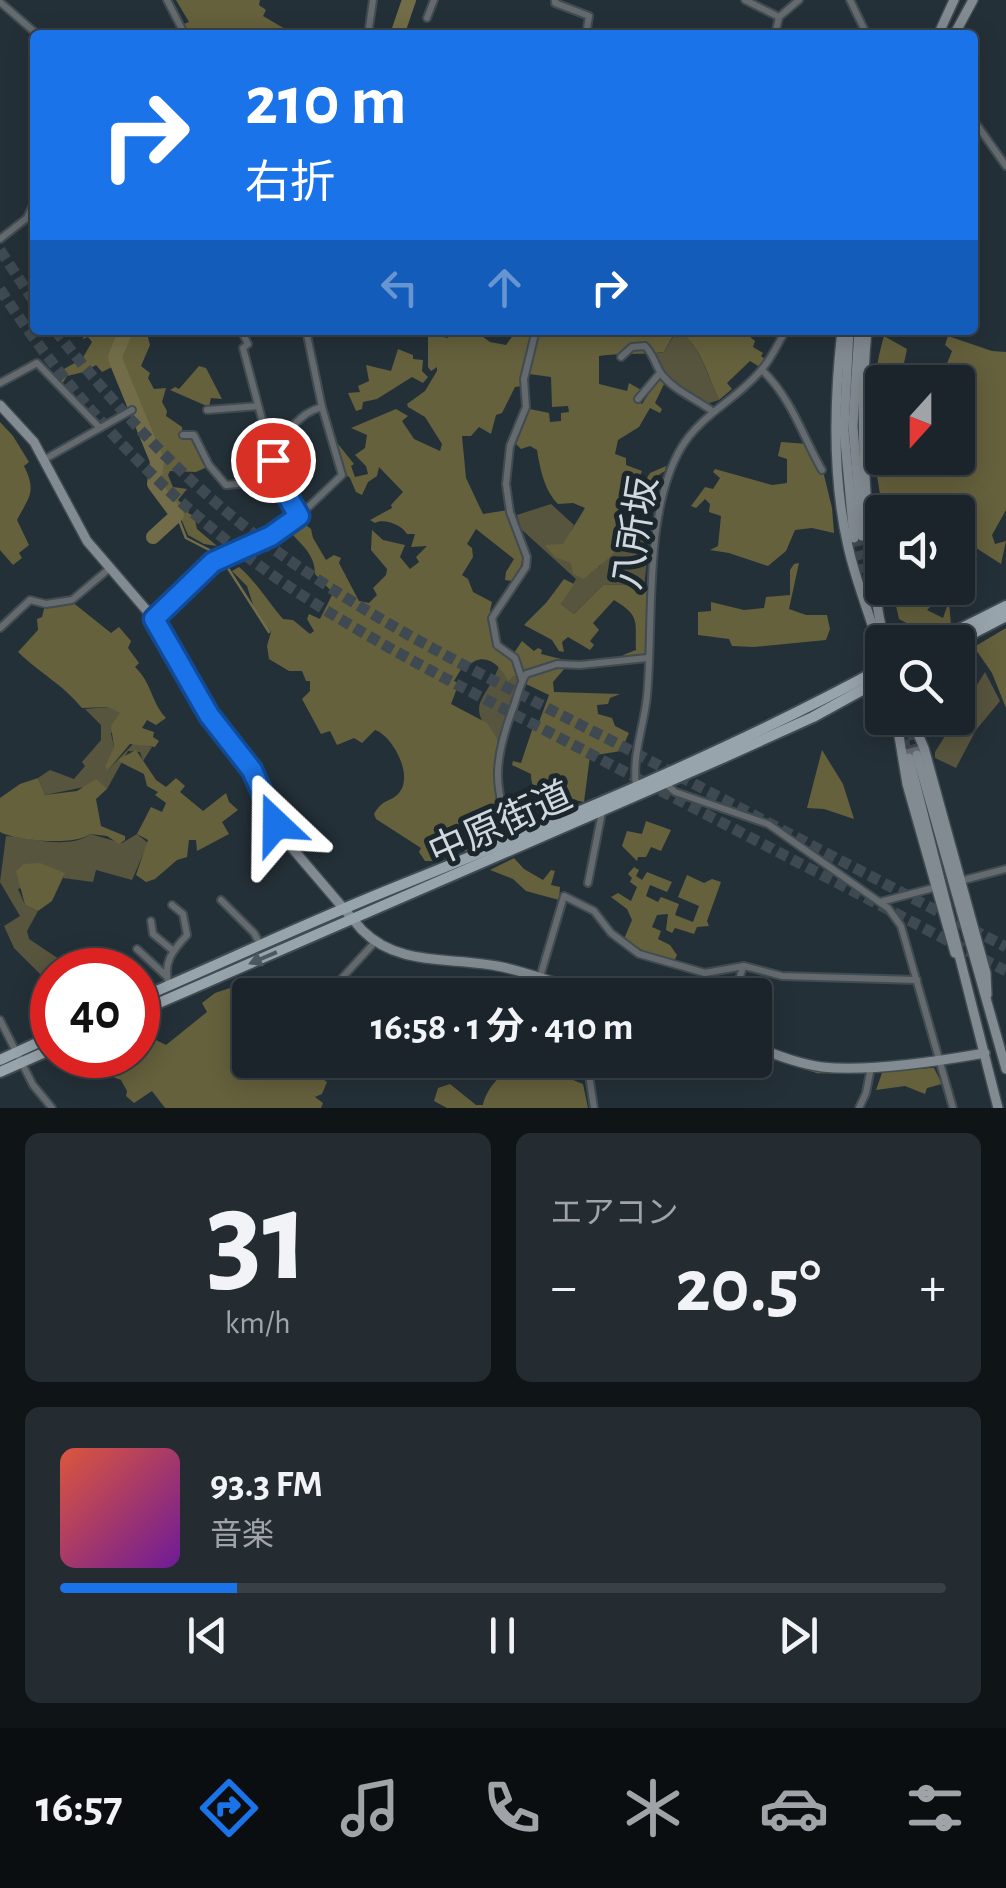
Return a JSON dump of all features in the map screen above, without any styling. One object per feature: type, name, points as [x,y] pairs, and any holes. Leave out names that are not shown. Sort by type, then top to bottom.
[{"type":"main road","points":[[968,625],[1006,606]]},
{"type":"main road","points":[[975,632],[1006,616]]},
{"type":"main road","name":"中原街道","points":[[160,1003],[602,810],[865,677]]},
{"type":"main road","name":"中原街道","points":[[160,985],[512,842],[636,787],[663,780],[813,716],[865,688]]},
{"type":"main road","points":[[0,1072],[30,1051]]},
{"type":"main road","points":[[0,1060],[30,1055]]},
{"type":"street","points":[[167,0],[183,30]]},
{"type":"street","points":[[369,30],[373,0]]},
{"type":"street","points":[[427,18],[434,0]]},
{"type":"street","points":[[555,0],[555,4],[588,16],[587,30]]},
{"type":"street","points":[[745,0],[779,17]]},
{"type":"street","points":[[776,30],[779,17],[798,0]]},
{"type":"street","points":[[850,0],[865,30]]},
{"type":"street","points":[[940,30],[954,0]]},
{"type":"street","points":[[957,30],[974,0]]},
{"type":"street","points":[[0,2],[32,30]]},
{"type":"street","points":[[978,126],[1006,166]]},
{"type":"street","points":[[0,239],[30,211]]},
{"type":"street","points":[[244,335],[248,344],[243,348],[278,480],[299,516]]},
{"type":"street","points":[[154,619],[213,562],[271,536],[299,516],[342,474],[322,407],[307,335]]},
{"type":"street","points":[[522,680],[515,658],[497,645],[491,624],[504,595],[526,567],[527,557],[510,512],[506,484],[510,446],[527,402],[524,378],[535,335]]},
{"type":"street","name":"八所坂","points":[[636,787],[635,763],[647,695],[657,540],[665,485],[682,446],[712,411],[762,370],[783,335]]},
{"type":"street","points":[[846,335],[844,430],[858,537],[853,426],[859,335]]},
{"type":"street","points":[[846,335],[837,434],[843,518],[850,558],[872,625]]},
{"type":"street","points":[[865,496],[862,429],[867,335]]},
{"type":"street","points":[[621,357],[632,347],[644,346],[655,358],[660,372],[676,388],[712,411]]},
{"type":"street","points":[[0,383],[37,363],[100,428]]},
{"type":"street","points":[[762,370],[780,387],[794,410],[822,470]]},
{"type":"street","points":[[638,400],[660,372]]},
{"type":"street","points":[[0,405],[24,428],[45,460],[79,530],[154,619],[209,715],[252,770],[276,824],[352,920],[392,953],[485,964],[543,978]]},
{"type":"street","points":[[207,410],[258,406]]},
{"type":"street","points":[[240,443],[267,440],[286,431],[305,412],[322,407]]},
{"type":"street","points":[[45,460],[132,410]]},
{"type":"street","points":[[184,435],[194,436],[209,465],[230,487]]},
{"type":"street","points":[[218,491],[278,480]]},
{"type":"street","points":[[850,558],[865,556]]},
{"type":"street","points":[[0,628],[30,600],[46,604],[72,600],[110,568]]},
{"type":"street","points":[[512,842],[499,798],[496,765],[499,746],[526,674],[541,667],[647,658]]},
{"type":"street","points":[[904,735],[960,881],[986,973],[988,1008]]},
{"type":"street","points":[[912,735],[937,888],[974,1003]]},
{"type":"street","points":[[913,754],[998,1108]]},
{"type":"street","points":[[913,754],[1006,1069]]},
{"type":"street","points":[[663,780],[674,792],[768,824],[880,903],[901,926],[953,1108]]},
{"type":"street","points":[[588,883],[602,810]]},
{"type":"street","points":[[960,881],[1006,869]]},
{"type":"street","points":[[880,903],[937,888]]},
{"type":"street","points":[[540,977],[564,896],[594,911],[611,933],[639,954],[705,974],[744,966],[782,976],[917,980]]},
{"type":"street","points":[[221,900],[254,933],[260,946]]},
{"type":"street","points":[[167,981],[171,949],[188,935],[182,914],[172,905]]},
{"type":"street","points":[[151,921],[153,934],[171,949]]},
{"type":"street","points":[[342,978],[374,942]]},
{"type":"street","points":[[740,978],[744,966]]},
{"type":"street","points":[[160,973],[167,981]]},
{"type":"street","points":[[0,1020],[52,1108]]},
{"type":"street","points":[[772,1052],[820,1067],[940,1062],[985,1053]]},
{"type":"street","points":[[860,1108],[871,1066]]},
{"type":"street","points":[[589,1078],[594,1108]]},
{"type":"shaded area","points":[[176,0],[260,0],[259,5],[266,10],[263,16],[287,30],[187,30],[184,24],[189,22]]},
{"type":"shaded area","points":[[84,335],[147,335],[150,345],[141,366],[150,373],[148,378],[154,389],[166,388],[162,402],[166,416],[182,427],[183,438],[193,437],[207,467],[196,472],[170,471],[168,475],[173,487],[187,489],[178,500],[194,516],[197,529],[217,546],[188,535],[176,507],[162,493],[157,482],[159,458],[136,404],[132,406],[114,366],[102,372],[96,365],[67,376],[62,384],[53,375],[82,359],[92,342],[88,337],[83,339]]},
{"type":"shaded area","points":[[428,335],[448,338],[481,335],[490,342],[506,345],[513,335],[532,335],[523,386],[515,387],[502,413],[496,415],[491,434],[479,427],[471,436],[462,436],[466,478],[483,514],[508,510],[522,546],[522,562],[513,581],[505,580],[514,559],[476,529],[467,544],[473,557],[462,575],[473,592],[492,602],[490,611],[497,645],[512,656],[522,641],[534,651],[538,648],[541,654],[565,660],[565,668],[553,682],[554,692],[620,694],[610,698],[608,704],[597,705],[598,714],[612,718],[615,726],[629,733],[621,751],[590,756],[584,802],[568,800],[540,819],[531,774],[512,765],[513,761],[521,763],[535,721],[539,722],[549,695],[526,684],[526,679],[513,676],[508,681],[500,669],[485,659],[463,666],[454,681],[459,683],[451,704],[487,723],[498,740],[494,764],[499,766],[502,800],[498,803],[506,836],[467,853],[452,842],[433,861],[425,861],[419,852],[421,848],[374,814],[403,786],[403,767],[394,748],[375,730],[362,743],[354,738],[337,745],[330,731],[321,734],[302,699],[310,691],[310,681],[306,681],[302,671],[289,671],[269,659],[271,632],[256,614],[247,586],[232,571],[239,567],[283,619],[293,620],[310,634],[314,631],[307,619],[309,614],[320,619],[333,593],[315,574],[311,557],[293,535],[302,522],[311,529],[326,560],[334,555],[341,558],[339,563],[359,601],[369,603],[377,595],[373,588],[386,575],[387,569],[371,550],[372,530],[383,540],[405,545],[400,557],[410,569],[419,562],[416,557],[427,546],[411,547],[415,534],[407,534],[392,523],[370,520],[392,508],[403,492],[379,467],[362,495],[356,492],[344,473],[334,439],[354,464],[351,466],[355,477],[368,474],[355,455],[365,448],[367,435],[351,428],[396,409],[408,416],[402,421],[414,439],[440,451],[442,444],[425,417],[407,404],[425,391],[437,371],[437,367],[431,371]]},
{"type":"shaded area","points":[[539,335],[673,335],[664,352],[599,356],[599,384],[627,391],[629,383],[643,391],[636,400],[642,404],[659,378],[665,382],[655,403],[662,409],[660,413],[650,408],[639,427],[618,440],[615,454],[626,458],[626,465],[642,471],[640,476],[647,478],[666,466],[636,498],[618,548],[584,579],[573,574],[571,563],[555,557],[545,545],[563,544],[585,508],[573,503],[558,504],[546,486],[537,450],[530,446],[521,449],[516,444],[530,409],[549,413],[550,422],[561,421],[561,413],[569,412],[568,406],[552,407],[551,377],[529,374]]},
{"type":"shaded area","points":[[674,335],[683,335],[690,341],[719,400],[706,404],[677,387],[653,354],[664,352]]},
{"type":"shaded area","points":[[684,335],[748,335],[765,359],[760,367],[750,361],[727,383],[732,389],[719,400],[699,354]]},
{"type":"shaded area","points":[[884,336],[907,349],[904,363],[910,365],[877,365]]},
{"type":"shaded area","points":[[948,336],[1006,352],[1006,510],[992,535],[995,544],[1006,541],[1001,564],[975,547],[975,495],[881,495],[877,475],[975,475],[975,365],[946,365],[952,351],[945,345]]},
{"type":"shaded area","points":[[398,349],[413,355],[413,359],[423,360],[422,371],[428,377],[423,383],[412,377],[377,399],[363,402],[362,409],[356,411],[348,393],[360,392],[358,386],[369,381],[366,365],[391,371]]},
{"type":"shaded area","points":[[199,366],[206,368],[222,399],[211,398],[209,407],[170,390],[179,389]]},
{"type":"shaded area","points":[[0,422],[29,462],[24,466],[30,494],[17,520],[29,545],[13,565],[0,550]]},
{"type":"shaded area","points":[[781,442],[808,444],[824,475],[834,533],[812,528],[795,530],[786,551],[768,566],[710,550],[718,546],[721,516],[709,512],[710,504],[705,499],[696,508],[691,506],[705,487],[713,489],[720,478],[713,472],[715,469],[772,485],[787,483],[787,459],[778,456]]},
{"type":"shaded area","points":[[551,504],[574,525],[571,531],[589,560],[599,567],[630,514],[650,534],[644,587],[603,585],[574,614],[561,604],[576,579],[521,529],[517,515]]},
{"type":"shaded area","points":[[799,563],[789,609],[806,615],[827,615],[830,629],[826,640],[754,647],[732,646],[729,639],[698,635],[698,612],[711,611],[711,602],[744,610],[764,608],[766,597],[790,595],[790,570]]},
{"type":"shaded area","points":[[564,579],[574,584],[561,604],[574,614],[603,585],[638,584],[649,588],[648,625],[655,628],[652,654],[625,659],[623,655],[636,650],[635,620],[614,600],[593,623],[599,630],[590,641],[594,645],[590,650],[568,637],[562,642],[564,652],[559,651],[552,640],[524,625]]},
{"type":"shaded area","points":[[71,601],[111,633],[119,627],[131,641],[128,648],[139,663],[135,667],[166,718],[156,725],[147,720],[142,728],[154,732],[153,737],[159,741],[155,747],[130,744],[108,770],[105,767],[114,747],[111,726],[120,713],[108,707],[82,708],[18,652],[38,630],[37,619],[42,617],[45,605]]},
{"type":"shaded area","points":[[896,605],[932,605],[927,610],[943,618],[949,605],[951,625],[910,625],[899,619]]},
{"type":"shaded area","points":[[1006,628],[1006,708],[992,673],[975,646]]},
{"type":"shaded area","points":[[499,666],[519,679],[512,709],[498,740],[479,711]]},
{"type":"shaded area","points":[[985,672],[1000,701],[975,732],[975,688]]},
{"type":"shaded area","points":[[109,707],[121,713],[111,734],[114,747],[108,770],[134,743],[152,747],[143,761],[140,752],[128,751],[107,789],[99,784],[45,795],[38,778],[50,770],[74,779],[85,766],[82,762],[101,740],[101,725],[85,709]]},
{"type":"shaded area","points":[[946,735],[973,735],[956,768],[935,758]]},
{"type":"shaded area","points":[[136,750],[156,780],[166,787],[176,778],[185,786],[180,792],[203,811],[226,793],[238,810],[222,822],[229,834],[197,851],[196,840],[189,840],[187,857],[146,882],[136,875],[148,840],[137,834],[151,807],[162,812],[166,803],[147,786],[144,774],[120,762]]},
{"type":"shaded area","points":[[822,750],[843,784],[854,819],[807,808]]},
{"type":"shaded area","points":[[38,778],[45,795],[77,791],[96,779],[107,789],[96,799],[101,826],[125,836],[125,840],[119,844],[107,836],[90,834],[72,840],[46,841],[0,832],[0,798],[20,784]]},
{"type":"shaded area","points":[[646,821],[671,830],[661,851],[651,847],[646,857],[638,857],[637,861],[622,846],[627,831],[642,834]]},
{"type":"shaded area","points":[[90,834],[122,843],[137,834],[148,843],[132,880],[96,870],[93,882],[63,878],[64,873],[18,889],[25,905],[38,911],[27,931],[29,939],[42,948],[30,948],[30,964],[14,948],[4,926],[20,916],[0,882],[6,836],[61,842]]},
{"type":"shaded area","points":[[514,858],[543,880],[551,870],[555,871],[551,885],[560,887],[559,900],[526,891],[513,879],[490,870]]},
{"type":"shaded area","points":[[40,863],[65,873],[52,901],[38,911],[25,905],[16,871],[24,864]]},
{"type":"shaded area","points":[[634,867],[639,870],[636,876],[642,880],[647,872],[672,882],[667,892],[650,885],[646,896],[658,902],[661,897],[679,904],[675,915],[693,922],[699,906],[678,897],[687,875],[704,883],[712,879],[721,882],[707,921],[709,926],[697,927],[694,934],[675,928],[672,933],[666,930],[668,914],[657,915],[652,927],[661,931],[658,939],[670,945],[677,955],[674,961],[648,954],[624,939],[632,920],[627,909],[611,897],[618,893],[631,901],[637,887],[628,874]]},
{"type":"shaded area","points":[[232,987],[232,1078],[322,1078],[327,1082],[322,1094],[315,1097],[323,1103],[321,1108],[165,1108],[152,1091],[134,1103],[126,1096],[121,1080],[116,1078],[160,1078],[160,1042],[166,1045],[207,1012],[202,1003]]},
{"type":"shaded area","points":[[934,1068],[942,1084],[927,1088],[925,1094],[905,1086],[876,1090],[883,1070]]},
{"type":"shaded area","points":[[499,1078],[573,1080],[583,1084],[588,1108],[447,1108],[434,1101],[438,1088],[450,1084],[476,1105],[483,1105]]},
{"type":"waterway","points":[[399,30],[409,0]]},
{"type":"waterway","points":[[124,335],[115,357],[157,461],[154,484],[177,515],[153,537]]},
{"type":"waterway","points":[[177,515],[186,538],[219,555]]},
{"type":"waterway","points":[[224,562],[269,632]]},
{"type":"waterway","points":[[772,1058],[818,1072],[850,1072]]},
{"type":"tunnel","points":[[0,250],[30,295]]},
{"type":"tunnel","points":[[0,289],[30,333]]},
{"type":"tunnel","points":[[32,335],[134,457],[213,530],[300,594],[450,681],[1006,971]]},
{"type":"tunnel","points":[[59,335],[112,399],[205,493],[274,549],[347,599],[461,664],[1006,947]]},
{"type":"tunnel","points":[[862,536],[865,550]]},
{"type":"tunnel","points":[[854,538],[870,609]]},
{"type":"tunnel","points":[[903,735],[909,758]]},
{"type":"tunnel","points":[[912,735],[917,755]]},
{"type":"route","points":[[273,460],[278,480],[299,516],[271,536],[213,562],[154,619],[209,715],[252,770],[276,824]]}]
